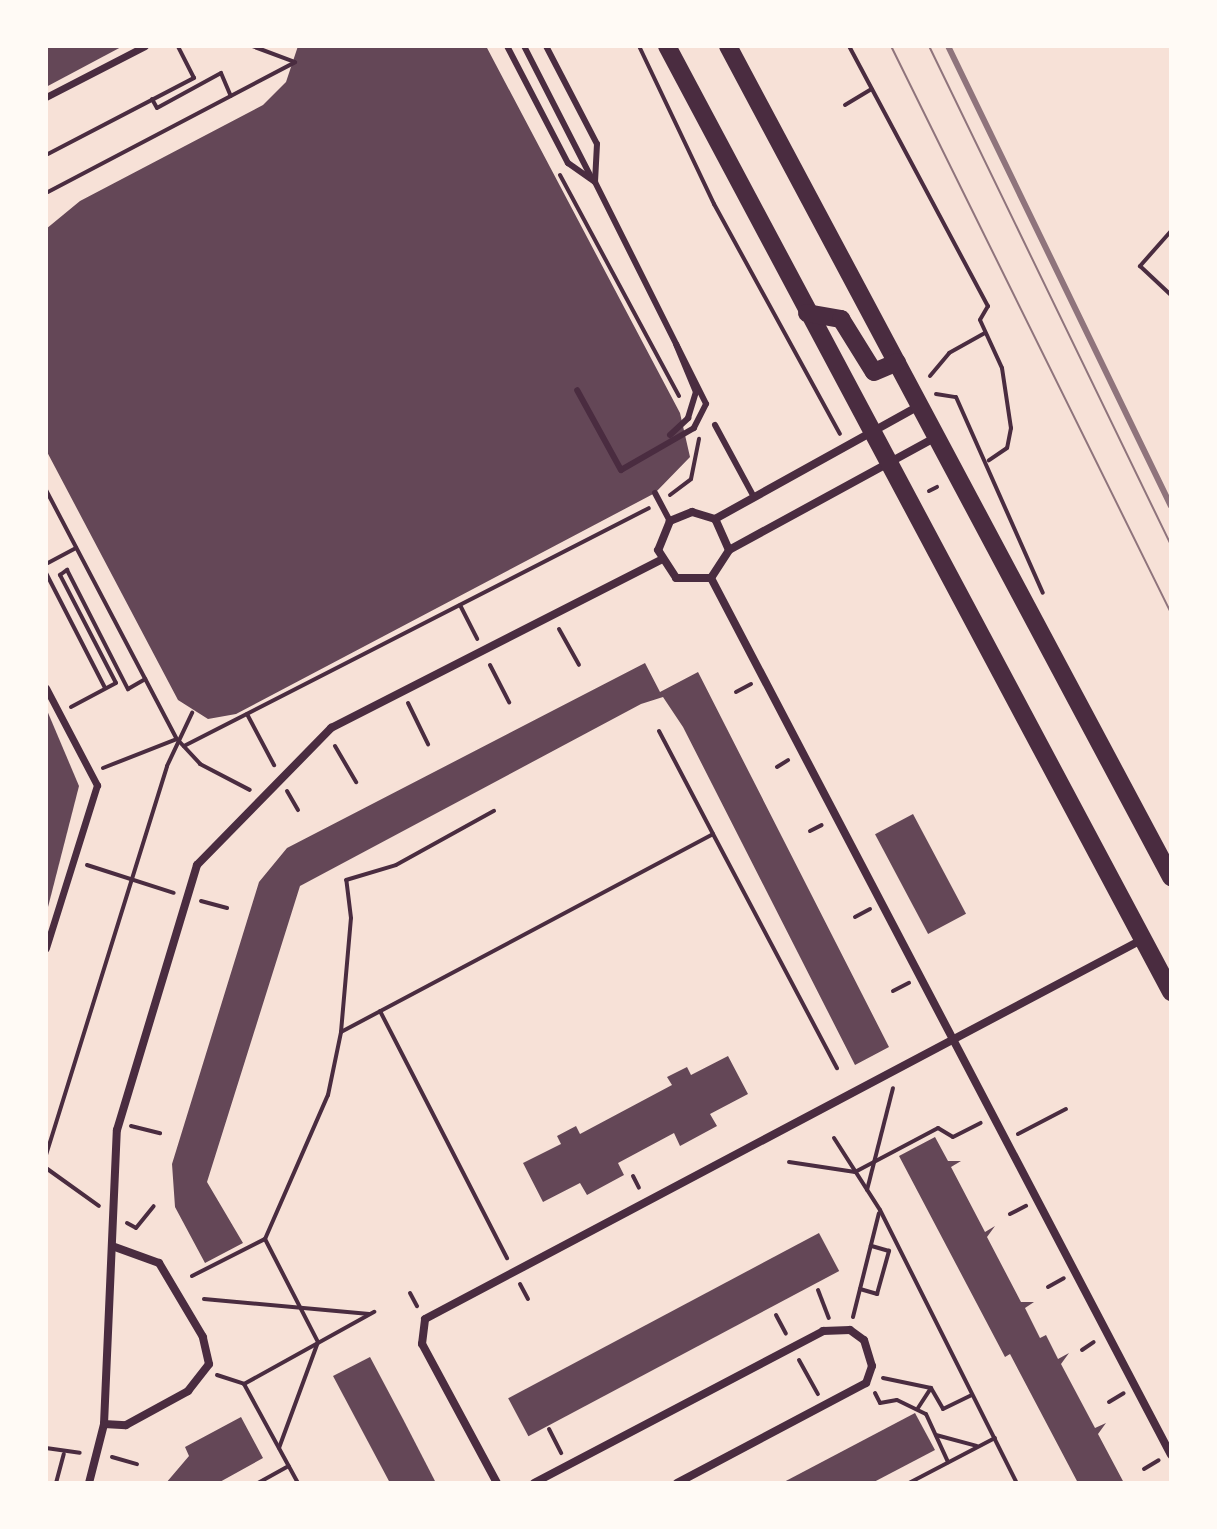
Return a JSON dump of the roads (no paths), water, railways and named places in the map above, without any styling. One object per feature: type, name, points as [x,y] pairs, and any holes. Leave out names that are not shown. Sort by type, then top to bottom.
[{"type":"main road","points":[[667,46],[870,433],[1171,992]]},
{"type":"main road","points":[[728,46],[1037,618],[1171,877]]},
{"type":"main road","points":[[807,313],[841,319],[874,372],[897,362]]},
{"type":"street","points":[[46,97],[145,46]]},
{"type":"street","points":[[711,578],[676,578],[661,560],[659,539],[670,521],[692,512],[715,519],[922,405]]},
{"type":"street","points":[[711,578],[729,550],[939,436]]},
{"type":"street","points":[[715,519],[729,550]]},
{"type":"street","points":[[89,1483],[104,1424],[119,1124],[197,865],[255,798],[326,732],[401,690],[661,560]]},
{"type":"street","points":[[711,578],[1171,1455]]},
{"type":"street","points":[[46,688],[97,785],[46,948]]},
{"type":"street","points":[[497,1483],[422,1344],[425,1319],[951,1036],[1143,939]]},
{"type":"street","points":[[104,1424],[126,1425],[207,1372],[203,1337],[159,1263],[115,1247]]},
{"type":"street","points":[[534,1483],[832,1328],[850,1330],[869,1348],[870,1375],[824,1406],[677,1483]]},
{"type":"lane","points":[[507,46],[568,163],[595,182],[706,404],[694,428],[621,470],[577,390]]},
{"type":"lane","points":[[524,46],[690,375],[693,407],[670,435]]},
{"type":"lane","points":[[546,46],[597,144],[595,182]]},
{"type":"lane","points":[[715,425],[754,497]]},
{"type":"lane","points":[[655,493],[670,521]]},
{"type":"tram line","points":[[891,46],[1171,613]]},
{"type":"tram line","points":[[929,46],[1171,545]]},
{"type":"railway","points":[[948,46],[1171,506]]}]
